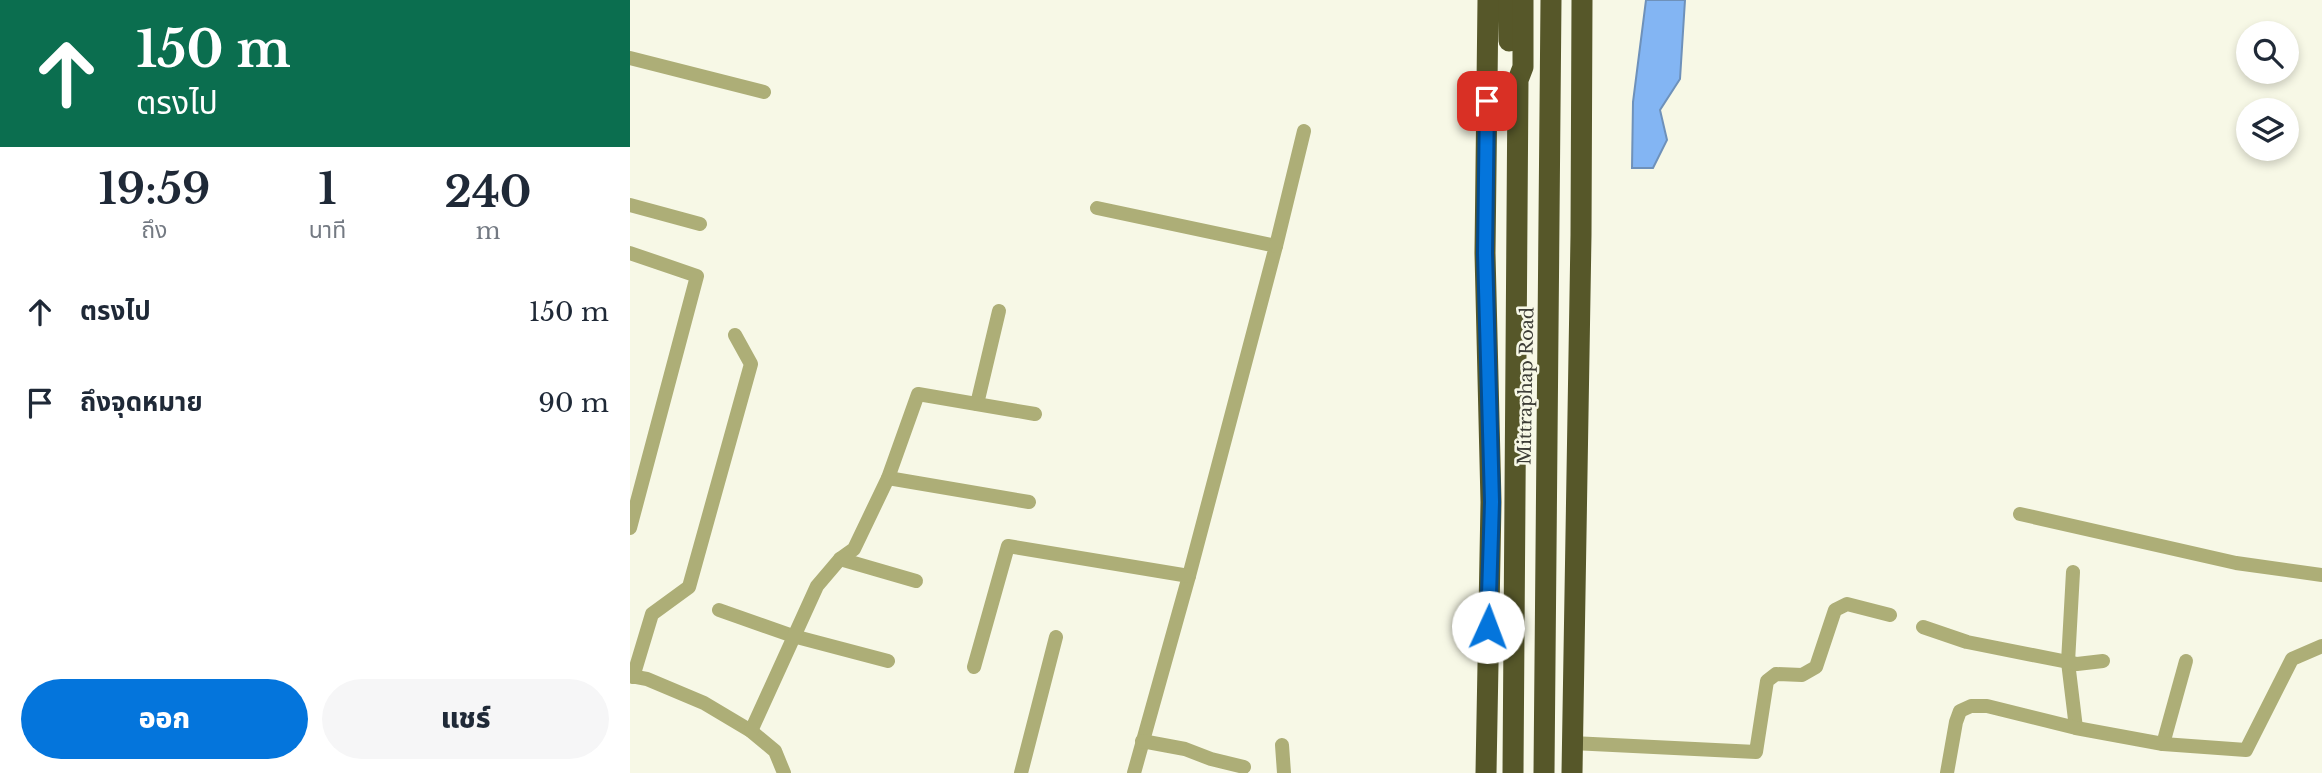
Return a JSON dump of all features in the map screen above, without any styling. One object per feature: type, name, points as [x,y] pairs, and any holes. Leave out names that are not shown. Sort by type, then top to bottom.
[{"type":"highway","name":"Mittraphap Road","points":[[1486,773],[1492,502],[1485,253],[1488,0]]},
{"type":"highway","points":[[1508,0],[1510,66],[1518,80]]},
{"type":"highway","name":"Mittraphap Road","points":[[1513,773],[1518,80],[1523,67],[1523,0]]},
{"type":"highway","points":[[1572,773],[1582,0]]},
{"type":"highway","name":"Mittraphap Road","points":[[1544,773],[1553,2]]},
{"type":"highway","points":[[1487,703],[1514,575]]},
{"type":"highway","points":[[1547,577],[1573,696]]},
{"type":"street","points":[[630,58],[764,92]]},
{"type":"street","points":[[1134,773],[1189,576],[1304,131]]},
{"type":"street","points":[[630,205],[700,224]]},
{"type":"street","points":[[1097,208],[1276,246]]},
{"type":"street","points":[[630,253],[697,276],[630,528]]},
{"type":"street","points":[[977,404],[999,311]]},
{"type":"street","points":[[735,335],[751,364],[689,587],[652,614],[632,676],[647,679],[704,703],[751,732],[775,751],[785,773]]},
{"type":"street","points":[[751,732],[817,586],[841,559],[854,549],[888,478],[918,394],[1035,414]]},
{"type":"street","points":[[888,478],[1029,502]]},
{"type":"street","points":[[2020,514],[2236,563],[2322,575]]},
{"type":"street","points":[[974,667],[1008,546],[1189,576]]},
{"type":"street","points":[[841,559],[916,581]]},
{"type":"street","points":[[2073,572],[2068,662],[2076,728]]},
{"type":"street","points":[[1572,743],[1756,752],[1767,681],[1776,674],[1802,676],[1816,667],[1835,610],[1847,604],[1890,615]]},
{"type":"street","points":[[719,610],[793,636],[888,661]]},
{"type":"street","points":[[1923,628],[1967,642],[2077,664],[2103,661]]},
{"type":"street","points":[[1021,773],[1056,637]]},
{"type":"street","points":[[1947,773],[1956,722],[1960,711],[1971,706],[1987,706],[2076,728],[2163,744],[2246,750],[2292,659],[2322,646]]},
{"type":"street","points":[[2163,744],[2186,661]]},
{"type":"street","points":[[1142,741],[1192,751],[1244,767]]},
{"type":"street","points":[[1282,746],[1284,773]]},
{"type":"water","points":[[1646,0],[1685,0],[1680,79],[1660,110],[1667,140],[1653,168],[1632,168],[1633,102]]},
{"type":"route","points":[[1487,101],[1485,253],[1492,502],[1488,627]]}]
